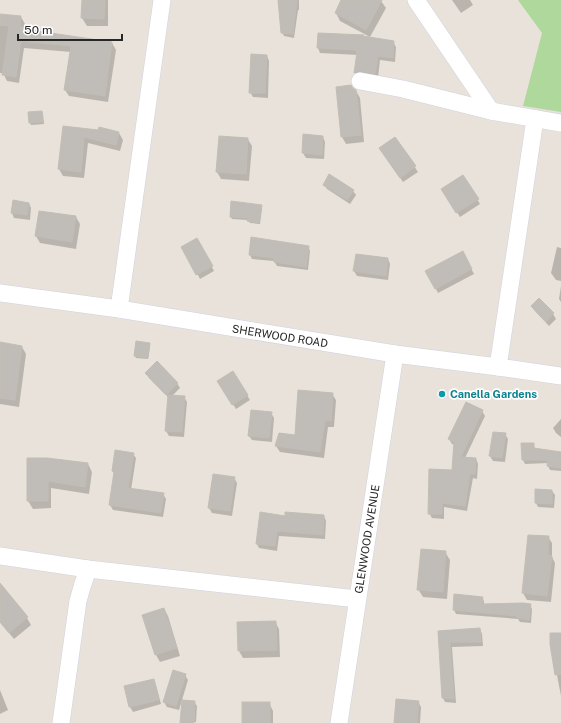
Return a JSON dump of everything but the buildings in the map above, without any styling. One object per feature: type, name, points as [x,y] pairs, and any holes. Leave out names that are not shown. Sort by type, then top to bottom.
[{"type":"street","points":[[119,309],[162,0]]},
{"type":"street","points":[[416,0],[491,111]]},
{"type":"street","points":[[360,81],[403,89],[491,111],[561,122]]},
{"type":"street","points":[[498,367],[535,118]]},
{"type":"street","name":"SHERWOOD ROAD","points":[[0,294],[119,309],[395,354],[561,376]]},
{"type":"street","name":"GLENWOOD AVENUE","points":[[339,723],[395,354]]},
{"type":"street","points":[[0,556],[88,569],[357,599]]},
{"type":"street","points":[[61,723],[78,602],[88,569]]},
{"type":"green space","points":[[518,0],[561,0],[561,112],[523,106],[542,33]]},
{"type":"place","name":"Canella Gardens","points":[[442,394]]}]
